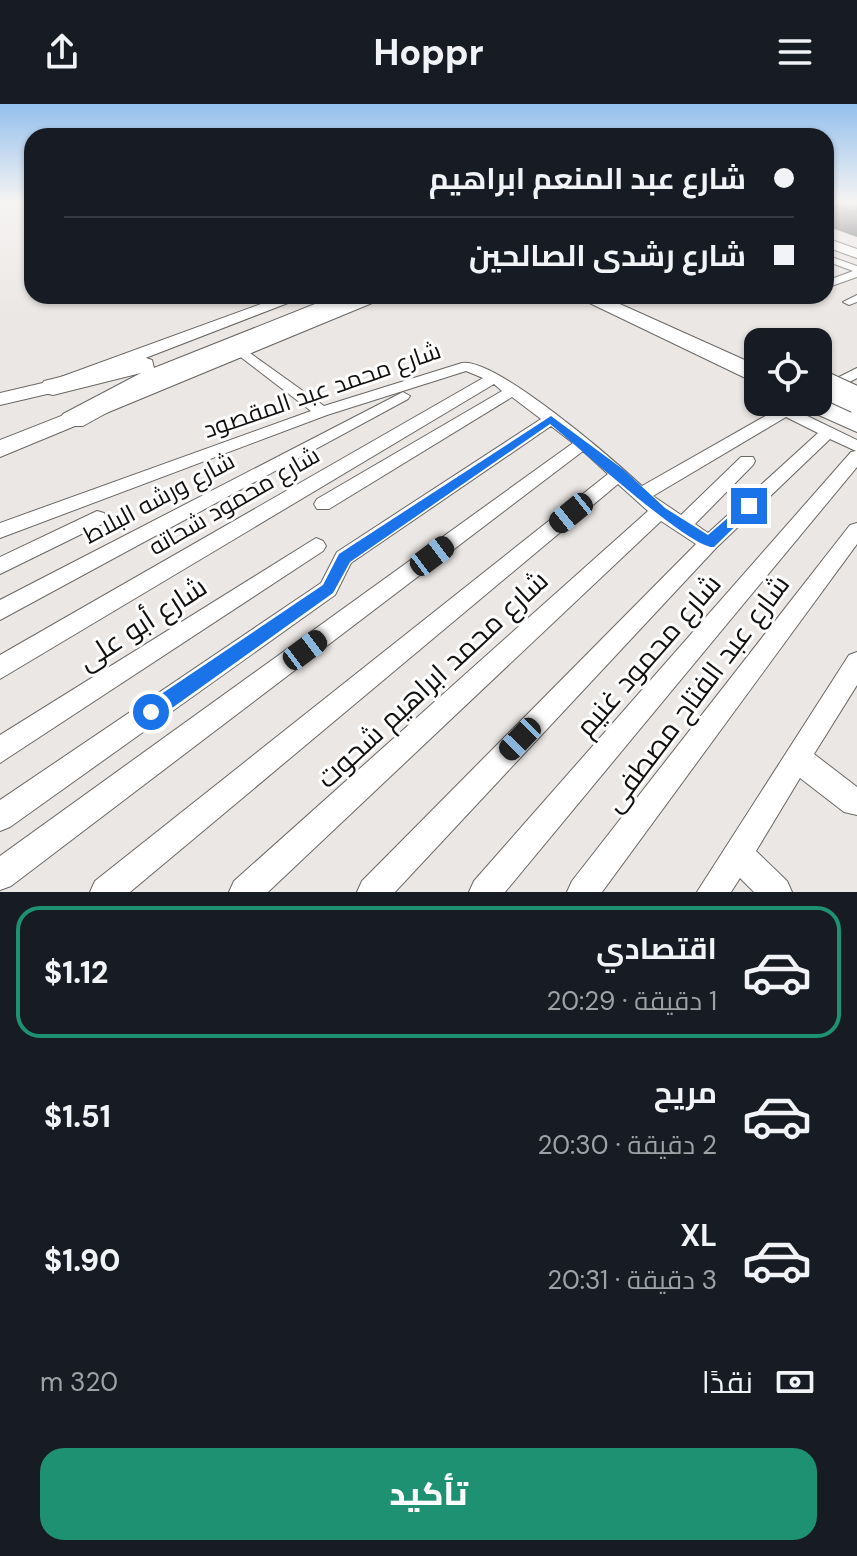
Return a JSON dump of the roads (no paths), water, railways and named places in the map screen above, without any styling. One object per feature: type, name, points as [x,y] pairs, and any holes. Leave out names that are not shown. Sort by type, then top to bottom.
[{"type":"highway","points":[[53,387],[163,358],[302,304]]},
{"type":"highway","points":[[73,420],[142,382],[334,304]]},
{"type":"highway","points":[[602,304],[744,370]]},
{"type":"highway","points":[[643,304],[744,350]]},
{"type":"highway","points":[[832,411],[857,423]]},
{"type":"street","points":[[834,250],[856,252]]},
{"type":"street","points":[[834,255],[857,271]]},
{"type":"street","points":[[834,281],[857,271]]},
{"type":"street","points":[[0,400],[53,387],[276,304]]},
{"type":"street","points":[[0,446],[73,420],[361,304]]},
{"type":"street","points":[[243,352],[322,412]]},
{"type":"street","name":"شارع محمد عبد المقصود","points":[[0,531],[322,412],[462,367],[472,367],[494,378],[584,443],[651,503],[709,543]]},
{"type":"street","name":"شارع ورشه البلاط","points":[[0,611],[359,417],[472,367]]},
{"type":"street","points":[[839,387],[857,372]]},
{"type":"street","name":"شارع محمود شحاته","points":[[0,668],[494,378]]},
{"type":"street","points":[[839,387],[857,387]]},
{"type":"street","points":[[323,504],[512,391]]},
{"type":"street","points":[[0,400],[12,403],[21,417],[17,429],[0,446]]},
{"type":"street","name":"شارع محمد ابراهيم شحوت","points":[[245,892],[651,503],[778,416]]},
{"type":"street","points":[[795,416],[857,446]]},
{"type":"street","points":[[0,817],[328,589],[344,558],[551,419]]},
{"type":"street","points":[[373,892],[709,543],[829,432]]},
{"type":"street","points":[[0,875],[584,443]]},
{"type":"street","name":"شارع محمود غنيم","points":[[485,892],[857,456]]},
{"type":"street","points":[[682,525],[747,461]]},
{"type":"street","points":[[106,892],[620,473]]},
{"type":"street","points":[[0,566],[97,518]]},
{"type":"street","name":"شارع عبد الفتاح مصطفى","points":[[583,892],[857,530]]},
{"type":"street","name":"شارع أبو على","points":[[0,750],[316,546]]},
{"type":"street","points":[[713,892],[857,663]]},
{"type":"street","points":[[797,758],[854,802]]},
{"type":"street","points":[[737,854],[776,892]]}]
